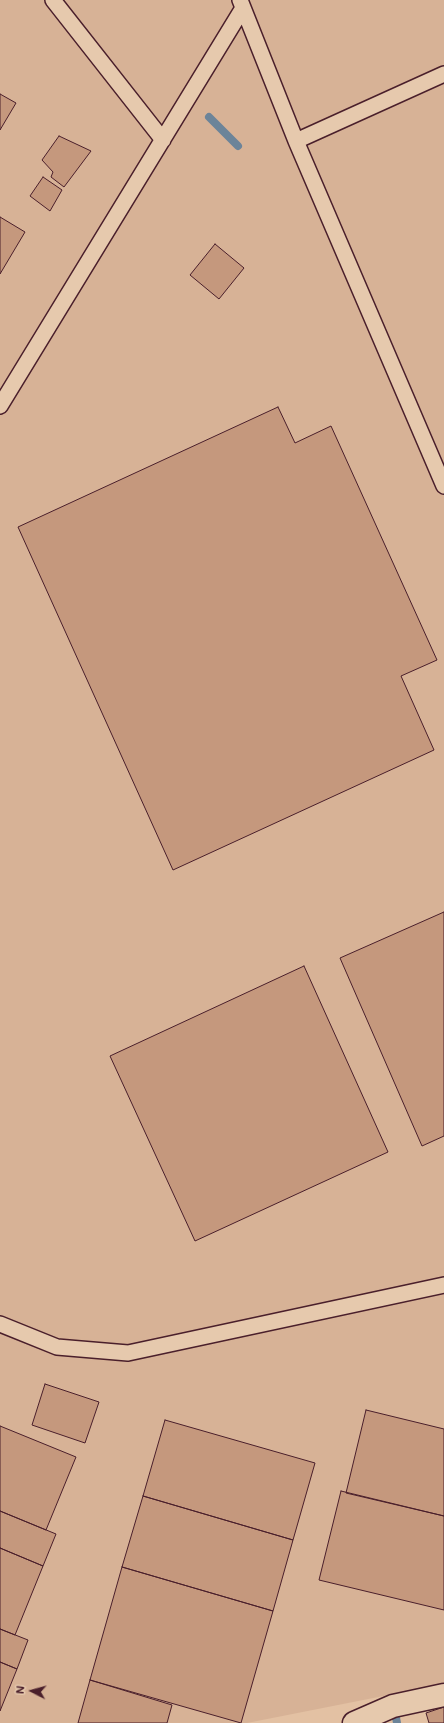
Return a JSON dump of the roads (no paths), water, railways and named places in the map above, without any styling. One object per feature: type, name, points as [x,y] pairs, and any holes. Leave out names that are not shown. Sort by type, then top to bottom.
[{"type":"street","points":[[354,1723],[394,1706],[444,1695]]},
{"type":"lane","points":[[54,0],[163,140]]},
{"type":"lane","points":[[1,403],[163,140],[241,4]]},
{"type":"lane","points":[[241,4],[296,141],[444,486]]},
{"type":"lane","points":[[296,141],[444,74]]},
{"type":"lane","points":[[0,1324],[57,1347],[128,1353],[444,1285]]},
{"type":"waterway","points":[[209,117],[238,146]]},
{"type":"waterway","points":[[394,1707],[397,1723]]}]
